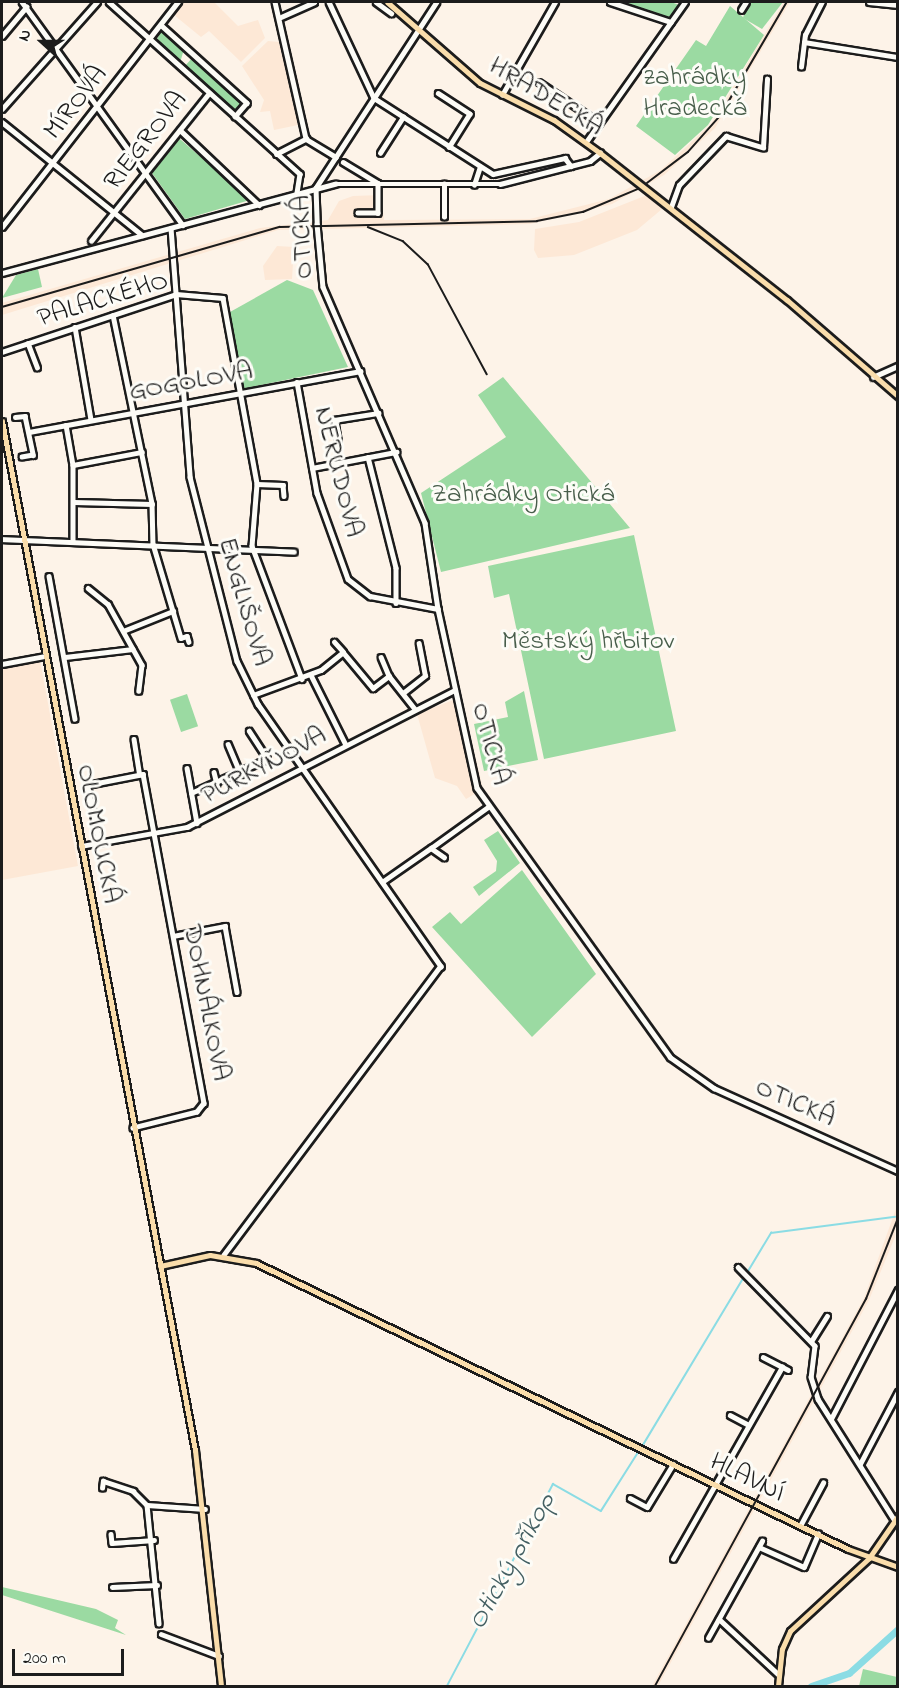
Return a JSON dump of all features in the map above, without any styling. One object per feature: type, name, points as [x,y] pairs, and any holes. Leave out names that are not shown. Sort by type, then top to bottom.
[{"type":"main road","name":"HRADECKÁ","points":[[387,2],[502,95],[554,120],[586,142],[745,267],[897,396]]},
{"type":"main road","name":"OLOMOUCKÁ","points":[[2,421],[205,1509],[221,1686]]},
{"type":"main road","points":[[160,1266],[224,1255]]},
{"type":"main road","name":"HLAVNÍ","points":[[224,1255],[262,1266],[800,1526],[869,1558],[897,1567]]},
{"type":"main road","points":[[778,1686],[782,1649],[792,1628],[869,1558],[896,1519]]},
{"type":"street","points":[[22,2],[183,225]]},
{"type":"street","points":[[2,109],[97,2]]},
{"type":"street","points":[[109,2],[300,174],[297,194]]},
{"type":"street","name":"MÍROVÁ","points":[[2,227],[99,108],[178,2]]},
{"type":"street","points":[[275,2],[281,17],[306,139],[336,157]]},
{"type":"street","points":[[281,17],[314,2]]},
{"type":"street","points":[[329,2],[374,98],[495,175],[563,158],[571,166]]},
{"type":"street","points":[[376,2],[391,13]]},
{"type":"street","name":"OTICKÁ","points":[[437,2],[316,188],[323,287],[427,528],[438,609],[475,782],[489,807],[670,1058],[714,1088],[897,1171]]},
{"type":"street","points":[[502,95],[555,2]]},
{"type":"street","points":[[610,2],[671,22]]},
{"type":"street","points":[[677,2],[684,2]]},
{"type":"street","points":[[586,142],[684,2]]},
{"type":"street","points":[[741,10],[746,2]]},
{"type":"street","points":[[801,67],[804,42],[822,2]]},
{"type":"street","points":[[869,2],[897,5]]},
{"type":"street","points":[[2,33],[26,7]]},
{"type":"street","points":[[161,25],[247,104],[235,117]]},
{"type":"street","points":[[804,42],[897,57]]},
{"type":"street","points":[[670,207],[679,186],[726,136],[763,147],[767,78]]},
{"type":"street","points":[[539,82],[600,123]]},
{"type":"street","points":[[761,86],[768,86]]},
{"type":"street","name":"RIEGROVA","points":[[91,241],[209,93]]},
{"type":"street","points":[[438,93],[470,114],[449,147]]},
{"type":"street","points":[[380,153],[403,117]]},
{"type":"street","points":[[2,122],[142,235]]},
{"type":"street","points":[[180,130],[259,205]]},
{"type":"street","points":[[276,154],[306,139]]},
{"type":"street","points":[[2,273],[316,188],[378,183],[495,185],[571,166],[600,153]]},
{"type":"street","points":[[343,162],[378,183]]},
{"type":"street","points":[[474,185],[480,167]]},
{"type":"street","points":[[495,175],[495,185]]},
{"type":"street","points":[[358,213],[378,213],[378,183]]},
{"type":"street","points":[[444,184],[444,217]]},
{"type":"street","name":"ENGLIŠOVA","points":[[171,228],[190,477],[232,647],[253,695],[441,966],[224,1255]]},
{"type":"street","name":"PALACKÉHO","points":[[2,352],[176,294],[218,295],[240,393]]},
{"type":"street","points":[[113,315],[135,412],[152,504],[153,544],[181,638],[187,636],[189,642]]},
{"type":"street","points":[[75,327],[91,420]]},
{"type":"street","points":[[28,343],[37,367]]},
{"type":"street","points":[[873,377],[897,366]]},
{"type":"street","name":"GOGOLOVA","points":[[29,432],[360,371]]},
{"type":"street","name":"NERUDOVA","points":[[297,382],[312,468],[348,579],[356,590],[396,603],[438,609]]},
{"type":"street","points":[[240,393],[257,484],[252,546],[302,679]]},
{"type":"street","points":[[338,441],[334,420],[378,412]]},
{"type":"street","points":[[15,417],[25,416],[29,432],[33,455],[22,457]]},
{"type":"street","points":[[66,425],[73,465],[73,542]]},
{"type":"street","points":[[73,465],[142,452]]},
{"type":"street","points":[[312,468],[396,452]]},
{"type":"street","points":[[368,457],[395,562],[396,603]]},
{"type":"street","points":[[257,484],[283,485],[284,496]]},
{"type":"street","points":[[74,502],[152,504]]},
{"type":"street","points":[[2,539],[252,546],[294,552]]},
{"type":"street","points":[[49,576],[75,719]]},
{"type":"street","points":[[88,588],[108,604],[133,649],[144,673],[139,692]]},
{"type":"street","points":[[123,631],[174,611]]},
{"type":"street","points":[[334,642],[373,688],[389,676]]},
{"type":"street","points":[[403,693],[425,676],[419,644]]},
{"type":"street","points":[[64,657],[133,649]]},
{"type":"street","points":[[253,695],[311,675],[343,652]]},
{"type":"street","points":[[2,664],[45,656]]},
{"type":"street","points":[[381,657],[389,676],[415,709]]},
{"type":"street","points":[[311,675],[346,745]]},
{"type":"street","name":"PURKYŇOVA","points":[[81,846],[156,833],[197,823],[455,690]]},
{"type":"street","points":[[191,793],[241,774],[267,759],[249,731]]},
{"type":"street","points":[[134,739],[140,775]]},
{"type":"street","points":[[228,744],[241,774]]},
{"type":"street","points":[[187,768],[197,823]]},
{"type":"street","points":[[214,772],[217,784]]},
{"type":"street","name":"OLOMOUCKÁ","points":[[99,843],[87,785],[140,775],[156,833]]},
{"type":"street","points":[[382,882],[489,807]]},
{"type":"street","name":"DOHNÁLKOVA","points":[[133,1128],[204,1105],[156,833]]},
{"type":"street","points":[[431,848],[444,857]]},
{"type":"street","points":[[173,936],[225,926],[237,992]]},
{"type":"street","points":[[738,1267],[812,1340]]},
{"type":"street","points":[[831,1419],[897,1290]]},
{"type":"street","points":[[827,1316],[812,1340],[815,1393],[896,1519]]},
{"type":"street","points":[[763,1357],[788,1370]]},
{"type":"street","points":[[673,1559],[782,1367]]},
{"type":"street","points":[[860,1464],[897,1392]]},
{"type":"street","points":[[730,1415],[749,1425]]},
{"type":"street","points":[[630,1498],[647,1507],[674,1464]]},
{"type":"street","points":[[102,1488],[103,1481],[133,1491],[147,1505],[154,1540],[159,1623]]},
{"type":"street","points":[[800,1526],[823,1484]]},
{"type":"street","points":[[147,1505],[205,1509]]},
{"type":"street","points":[[111,1534],[112,1543],[154,1540]]},
{"type":"street","points":[[759,1547],[804,1567],[818,1534]]},
{"type":"street","points":[[708,1638],[762,1541]]},
{"type":"street","points":[[112,1587],[157,1585]]},
{"type":"street","points":[[719,1619],[779,1675]]},
{"type":"street","points":[[161,1634],[219,1656]]},
{"type":"shaded area","points":[[182,2],[214,2],[238,26],[258,20],[265,38],[241,62],[209,31],[201,37],[174,15]]},
{"type":"shaded area","points":[[784,2],[790,2],[715,128],[664,175],[612,204],[530,224],[278,230],[2,315],[2,303],[260,228],[328,220],[339,201],[353,196],[381,195],[384,220],[530,219],[609,199],[661,170],[711,124]]},
{"type":"shaded area","points":[[268,41],[279,42],[298,125],[274,130],[270,111],[260,112],[264,100],[242,66]]},
{"type":"shaded area","points":[[647,195],[662,209],[637,230],[574,255],[538,258],[534,250],[535,229],[579,222]]},
{"type":"shaded area","points":[[277,246],[294,247],[292,279],[265,280],[263,266]]},
{"type":"shaded area","points":[[40,660],[78,866],[2,880],[2,667]]},
{"type":"shaded area","points":[[461,697],[483,789],[466,799],[457,786],[435,778],[417,714]]},
{"type":"shaded area","points":[[897,1206],[895,1237],[869,1300],[658,1686],[652,1686],[864,1298]]},
{"type":"green space","points":[[615,2],[671,2],[679,5],[669,17]]},
{"type":"green space","points":[[747,2],[783,2],[762,29],[743,18]]},
{"type":"green space","name":"zahrádky Hradecká","points":[[730,6],[764,35],[708,125],[675,155],[636,126],[696,40],[706,46]]},
{"type":"green space","points":[[162,29],[184,49],[180,63],[156,41]]},
{"type":"green space","points":[[193,57],[244,103],[236,113],[184,67]]},
{"type":"green space","points":[[180,138],[250,200],[185,219],[152,173]]},
{"type":"green space","points":[[38,269],[42,287],[2,298],[16,275]]},
{"type":"green space","points":[[287,280],[313,290],[348,367],[242,389],[230,312]]},
{"type":"green space","name":"Zahrádky Otická","points":[[503,377],[630,528],[441,572],[421,493],[506,437],[478,395]]},
{"type":"green space","name":"Městský hřbitov","points":[[634,535],[676,731],[544,759],[509,594],[494,598],[488,566]]},
{"type":"green space","points":[[524,691],[538,760],[484,771],[474,724],[508,717],[505,702]]},
{"type":"green space","points":[[187,694],[198,726],[181,732],[170,700]]},
{"type":"green space","points":[[498,831],[520,863],[479,896],[473,887],[496,871],[497,861],[484,840]]},
{"type":"green space","points":[[522,870],[596,974],[532,1037],[432,927],[450,912],[461,924]]},
{"type":"green space","points":[[2,1587],[96,1609],[118,1620],[115,1628],[126,1635],[2,1595]]},
{"type":"green space","points":[[863,1669],[897,1677],[897,1686],[859,1686]]},
{"type":"waterway","name":"Otický příkop","points":[[747,1273],[771,1233],[895,1217]]},
{"type":"waterway","name":"Otický příkop","points":[[643,1445],[744,1277]]},
{"type":"waterway","name":"Otický příkop","points":[[447,1686],[553,1484],[601,1511],[639,1451]]},
{"type":"waterway","points":[[811,1686],[849,1673],[898,1629]]},
{"type":"railway","points":[[647,183],[688,152],[720,116],[787,2]]},
{"type":"railway","points":[[2,307],[280,227],[537,221],[583,212],[638,189]]},
{"type":"railway","points":[[368,227],[403,241],[428,264],[487,374]]},
{"type":"railway","points":[[655,1686],[866,1299],[898,1218]]}]
